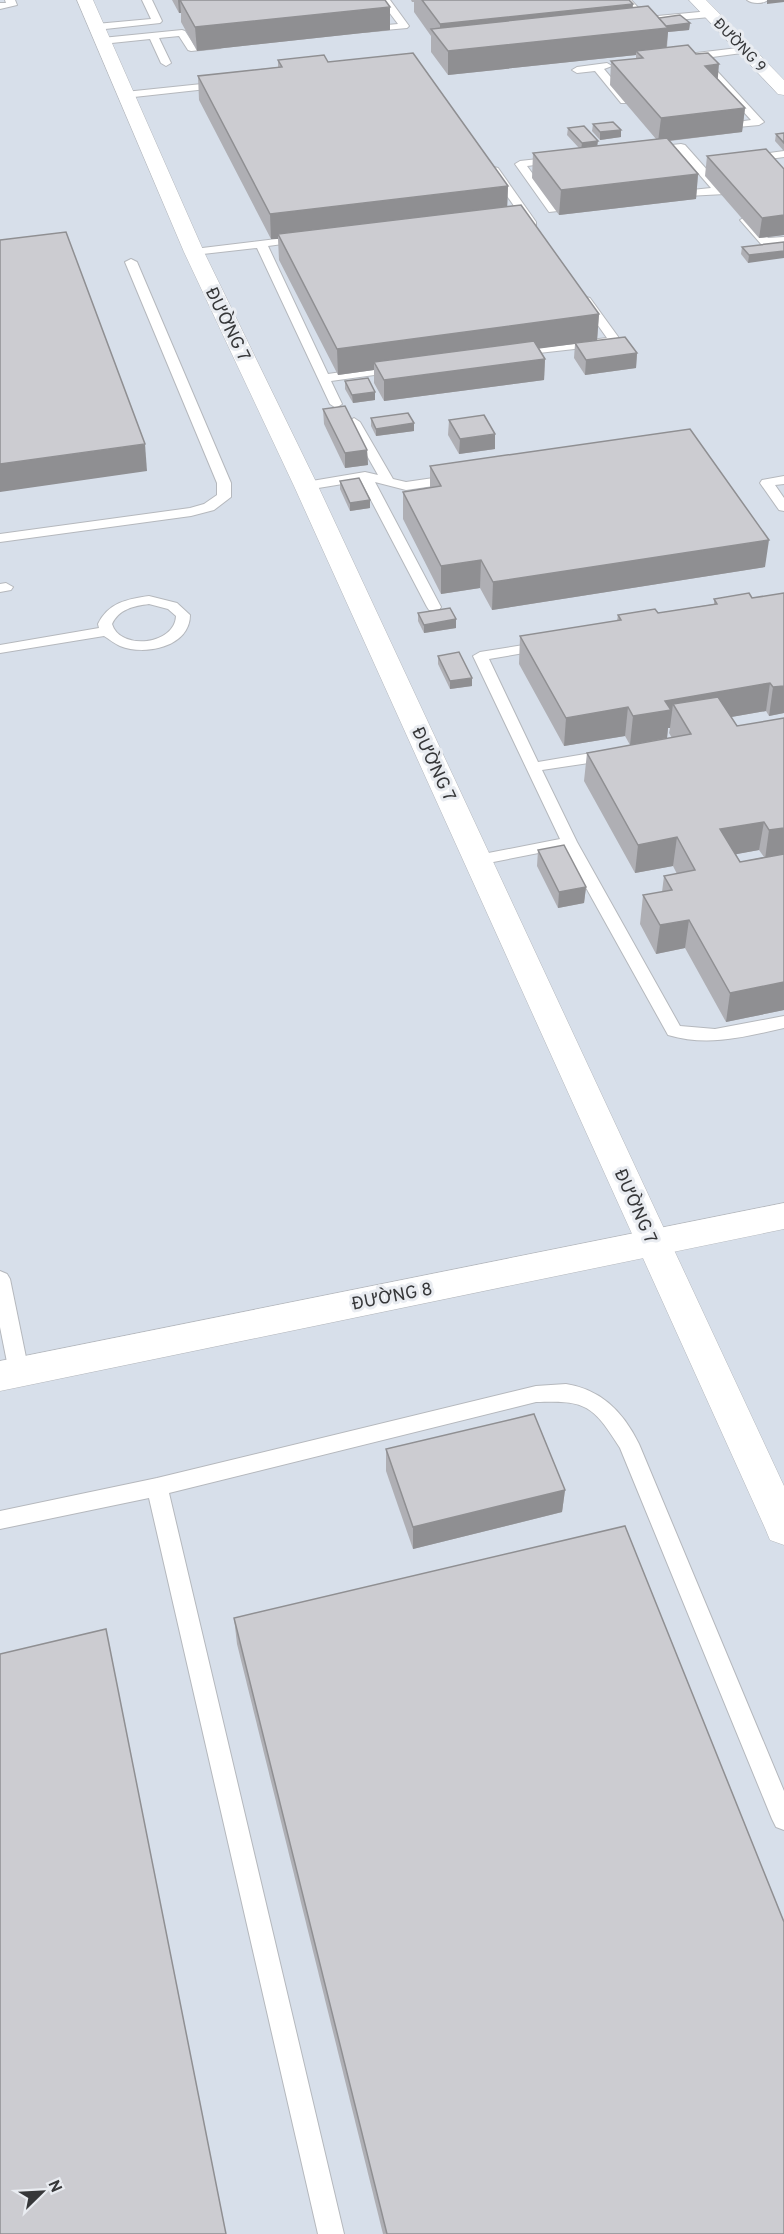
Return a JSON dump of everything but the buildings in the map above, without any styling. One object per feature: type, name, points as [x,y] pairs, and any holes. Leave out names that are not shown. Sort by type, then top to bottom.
[{"type":"street","name":"ĐƯỜNG 7","points":[[85,0],[194,252],[306,486],[784,1528]]},
{"type":"street","name":"ĐƯỜNG 9","points":[[697,0],[746,51],[780,81]]},
{"type":"street","name":"ĐƯỜNG 8","points":[[10,1374],[784,1216]]},
{"type":"lane","points":[[0,6],[12,5],[10,0]]},
{"type":"lane","points":[[99,34],[157,21],[147,0]]},
{"type":"lane","points":[[357,31],[404,26],[385,0]]},
{"type":"lane","points":[[626,0],[645,20],[710,14]]},
{"type":"lane","points":[[752,0],[763,0]]},
{"type":"lane","points":[[99,34],[153,36],[182,33],[191,48],[226,44]]},
{"type":"lane","points":[[153,36],[166,63]]},
{"type":"lane","points":[[675,58],[746,51]]},
{"type":"lane","points":[[697,56],[759,122],[712,128]]},
{"type":"lane","points":[[577,70],[619,65]]},
{"type":"lane","points":[[597,67],[632,110]]},
{"type":"lane","points":[[125,95],[231,84]]},
{"type":"lane","points":[[647,150],[681,147],[703,165],[726,199],[765,242],[784,240]]},
{"type":"lane","points":[[730,161],[779,155],[784,166]]},
{"type":"lane","points":[[566,159],[520,164],[553,210],[588,205]]},
{"type":"lane","points":[[490,165],[517,212],[536,230]]},
{"type":"lane","points":[[659,197],[726,199]]},
{"type":"lane","points":[[194,252],[318,237]]},
{"type":"lane","points":[[261,244],[336,404]]},
{"type":"lane","points":[[0,538],[191,512],[209,507],[224,497],[224,483],[131,262]]},
{"type":"lane","points":[[498,356],[615,341],[582,295]]},
{"type":"lane","points":[[324,378],[405,367]]},
{"type":"lane","points":[[354,422],[388,482]]},
{"type":"lane","points":[[365,476],[434,607]]},
{"type":"lane","points":[[306,486],[365,476],[406,486],[464,478]]},
{"type":"lane","points":[[784,480],[767,483],[784,507]]},
{"type":"lane","points":[[136,601],[155,601],[172,605],[184,617],[184,625],[180,632],[161,643],[129,644],[113,638],[107,631],[105,624],[114,610],[136,601]]},
{"type":"lane","points":[[0,649],[107,631]]},
{"type":"lane","points":[[562,642],[480,656],[569,842],[674,1031],[689,1036],[714,1037],[784,1022]]},
{"type":"lane","points":[[534,767],[625,753]]},
{"type":"lane","points":[[478,860],[569,842]]},
{"type":"lane","points":[[0,1279],[10,1374]]},
{"type":"lane","points":[[0,1520],[157,1488],[536,1394],[570,1393],[590,1399],[606,1412],[629,1444],[784,1819]]},
{"type":"lane","points":[[157,1488],[331,2234]]},
{"type":"shaded area","points":[[0,0],[784,0],[784,2234],[0,2234]]}]
